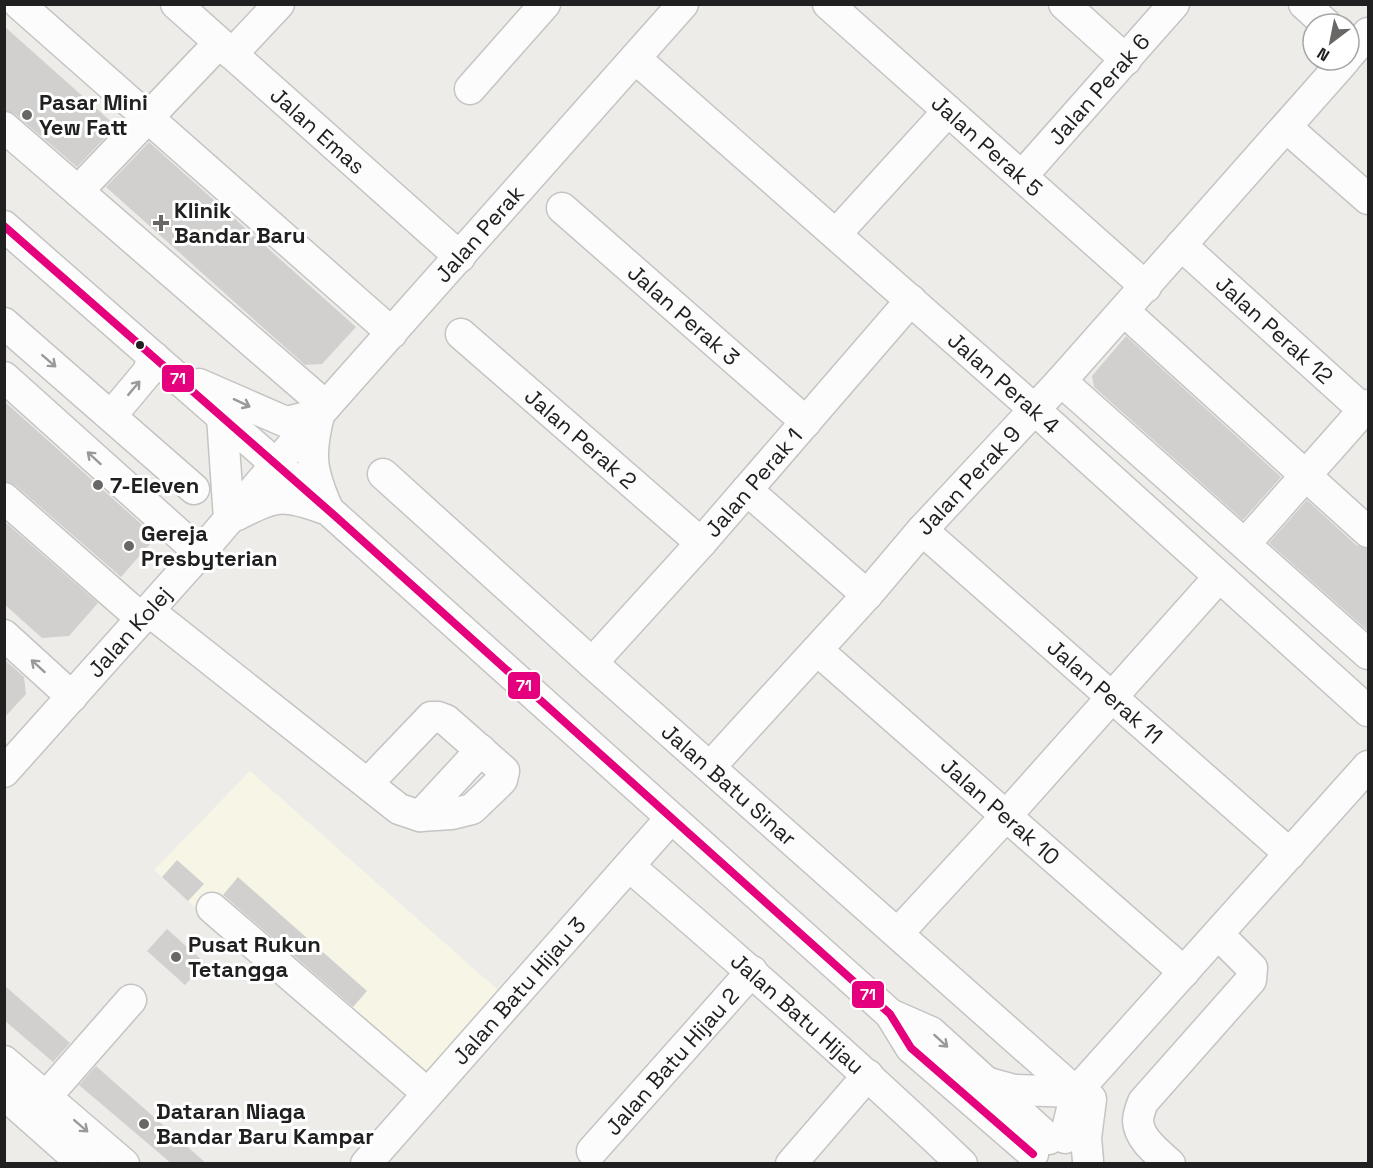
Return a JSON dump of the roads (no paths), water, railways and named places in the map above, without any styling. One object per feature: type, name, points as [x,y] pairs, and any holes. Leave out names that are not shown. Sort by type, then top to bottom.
[{"type":"street","points":[[19,4],[392,333]]},
{"type":"street","name":"Jalan Emas","points":[[176,4],[460,257]]},
{"type":"street","points":[[78,191],[148,118],[279,4]]},
{"type":"street","points":[[470,89],[545,4]]},
{"type":"street","name":"Jalan Perak 5","points":[[828,4],[1146,286]]},
{"type":"street","points":[[1064,4],[1126,60]]},
{"type":"street","name":"Jalan Perak 6","points":[[1022,176],[1174,4]]},
{"type":"street","name":"Jalan Perak","points":[[277,465],[322,410],[636,59],[681,5]]},
{"type":"street","name":"Jalan Perak 4","points":[[636,59],[1035,410],[1368,711]]},
{"type":"street","name":"Jalan Perak 9","points":[[710,767],[867,595],[922,530],[1124,311],[1333,72]]},
{"type":"street","points":[[836,234],[948,111]]},
{"type":"street","points":[[4,127],[322,410]]},
{"type":"street","points":[[1286,127],[1368,199]]},
{"type":"street","name":"Jalan Perak 3","points":[[562,208],[806,422]]},
{"type":"street","points":[[4,226],[329,510],[890,1014],[911,1048],[1035,1149],[1080,1146],[1088,1162]]},
{"type":"street","name":"Jalan Perak 12","points":[[1181,245],[1367,410]]},
{"type":"street","name":"Jalan Perak 1","points":[[592,663],[701,543],[911,300]]},
{"type":"street","points":[[1124,311],[1368,532]]},
{"type":"street","points":[[4,323],[194,489]]},
{"type":"street","name":"Jalan Perak 2","points":[[461,334],[701,543]]},
{"type":"street","points":[[162,364],[286,422],[322,410]]},
{"type":"street","points":[[111,416],[147,373],[162,364]]},
{"type":"street","points":[[4,377],[200,554]]},
{"type":"street","name":"Jalan Perak 4","points":[[1061,381],[1368,654]]},
{"type":"street","points":[[322,410],[313,437],[313,460],[315,479],[329,510]]},
{"type":"street","points":[[1245,544],[1305,475],[1367,410]]},
{"type":"street","points":[[222,416],[229,519],[268,500],[281,497],[303,501],[329,510]]},
{"type":"street","name":"Jalan Kolej","points":[[4,772],[277,465]]},
{"type":"street","name":"Jalan Batu Sinar","points":[[383,474],[592,663],[1076,1092]]},
{"type":"street","points":[[747,490],[867,595]]},
{"type":"street","points":[[4,498],[145,615],[368,783],[399,809],[420,816],[452,814],[472,809],[502,780],[504,771],[446,720],[430,717],[368,783]]},
{"type":"street","name":"Jalan Perak 11","points":[[922,530],[1290,854]]},
{"type":"street","points":[[898,933],[1006,816],[1219,577]]},
{"type":"street","points":[[4,635],[72,697]]},
{"type":"street","name":"Jalan Perak 10","points":[[817,650],[1184,972]]},
{"type":"street","points":[[1035,1149],[1076,1092],[1368,766]]},
{"type":"street","name":"Jalan Batu Hijau 3","points":[[366,1164],[671,818]]},
{"type":"street","name":"Jalan Batu Hijau","points":[[629,866],[868,1074],[962,1164]]},
{"type":"street","points":[[212,908],[427,1093]]},
{"type":"street","points":[[1170,1164],[1151,1147],[1142,1134],[1138,1121],[1143,1102],[1251,980],[1252,968],[1218,934]]},
{"type":"street","name":"Jalan Batu Hijau 2","points":[[592,1151],[752,971]]},
{"type":"street","points":[[38,1106],[131,1000]]},
{"type":"street","points":[[890,1014],[931,1032],[985,1082],[1035,1149]]},
{"type":"street","points":[[4,1061],[83,1164]]},
{"type":"street","points":[[1088,1162],[1088,1116],[1096,1070]]},
{"type":"street","points":[[791,1164],[868,1074]]},
{"type":"street","points":[[985,1082],[1014,1090],[1076,1092]]},
{"type":"street","points":[[4,1094],[38,1106],[124,1164]]},
{"type":"place","name":"Pasar Mini Yew Fatt","points":[[27,115]]},
{"type":"place","name":"Klinik Bandar Baru","points":[[161,223]]},
{"type":"place","name":"7-Eleven","points":[[98,485]]},
{"type":"place","name":"Gereja Presbyterian","points":[[129,546]]},
{"type":"place","name":"Pusat Rukun Tetangga","points":[[176,957]]},
{"type":"place","name":"Dataran Niaga Bandar Baru Kampar","points":[[144,1124]]}]
